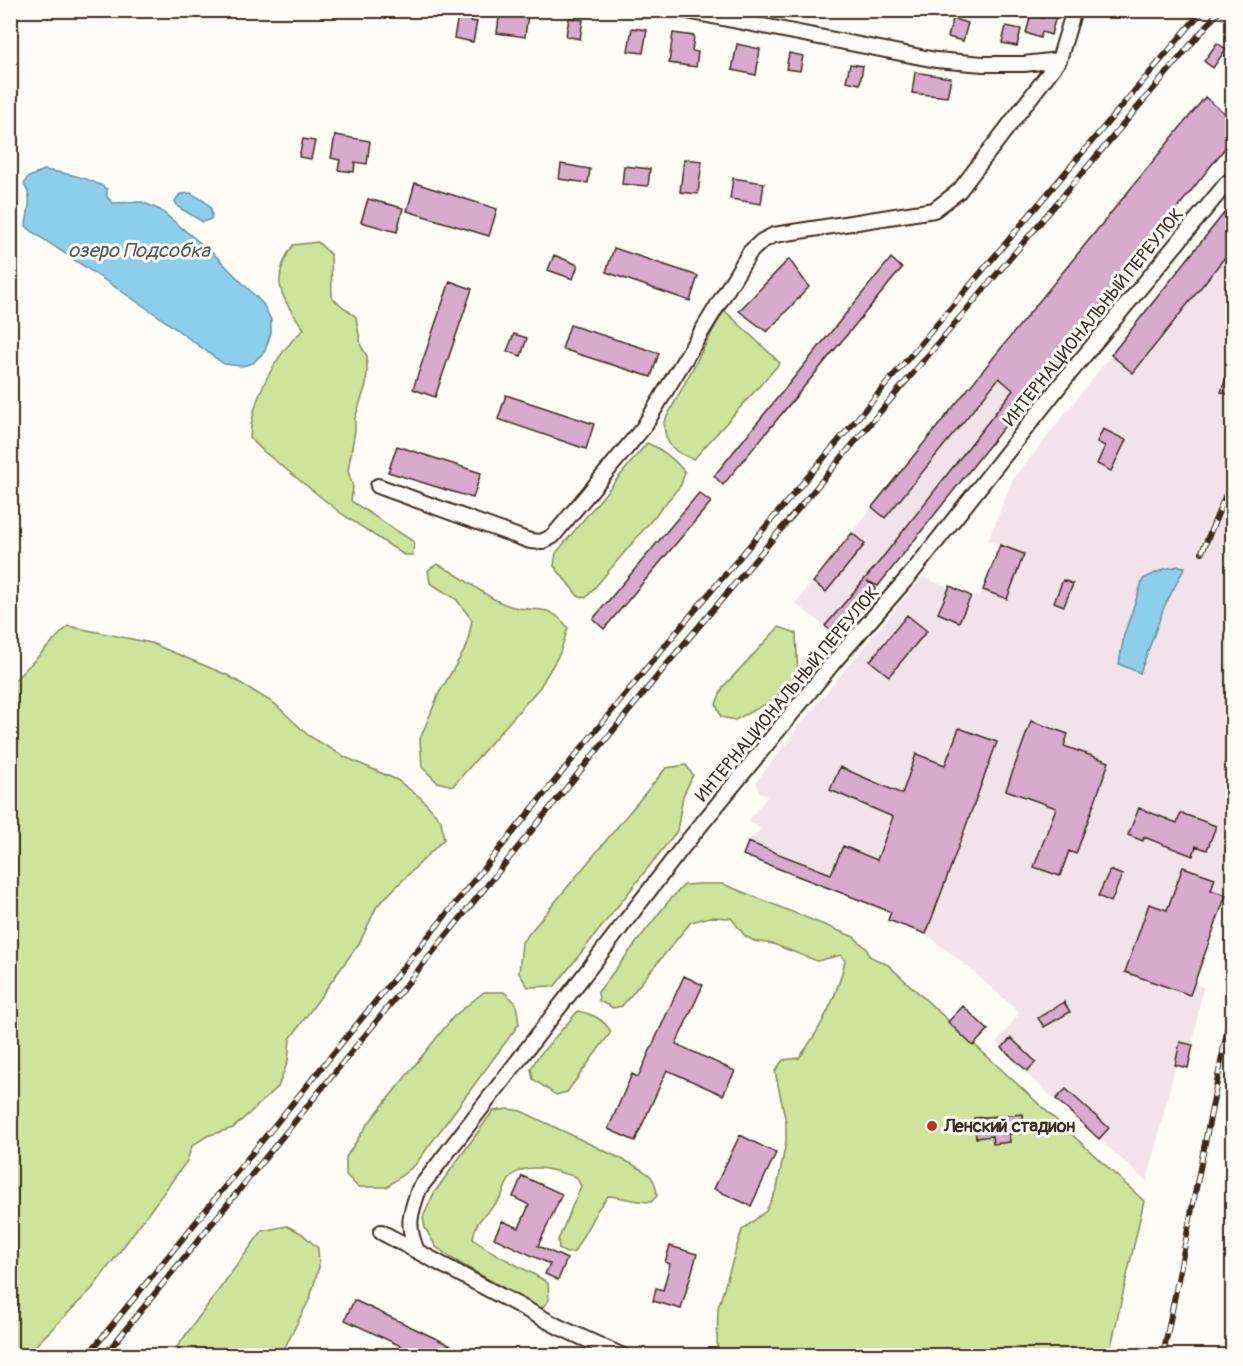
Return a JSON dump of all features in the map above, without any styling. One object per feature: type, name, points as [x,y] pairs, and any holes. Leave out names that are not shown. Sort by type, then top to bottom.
[{"type":"street","points":[[682,10],[936,60],[983,64],[1023,64],[1059,60]]},
{"type":"street","points":[[378,486],[530,541],[542,542],[553,536],[643,428],[745,260],[762,241],[774,236],[934,210],[959,191],[1059,60],[1074,10]]},
{"type":"street","name":"ИНТЕРНАЦИОНАЛЬНЫЙ ПЕРЕУЛОК","points":[[417,1251],[411,1236],[409,1219],[418,1188],[682,848],[833,663],[910,575],[1076,365],[1226,184],[1233,179]]},
{"type":"street","points":[[381,1232],[559,1327],[623,1356]]},
{"type":"shaded area","points":[[1205,97],[1232,120],[901,557],[837,636],[795,603]]},
{"type":"shaded area","points":[[1232,202],[1232,864],[1226,895],[1194,984],[1203,987],[1188,1068],[1175,1066],[1147,1182],[1031,1078],[997,1042],[1020,1013],[926,934],[895,902],[891,900],[887,911],[743,855],[748,842],[760,829],[749,820],[767,797],[758,790],[756,782],[807,716],[922,577],[979,597],[1000,545],[988,541],[1012,481]]},
{"type":"green space","points":[[318,242],[331,255],[332,298],[356,317],[361,346],[367,356],[366,385],[355,418],[348,471],[353,487],[351,501],[414,542],[413,555],[404,555],[342,514],[250,438],[255,408],[267,378],[284,351],[304,329],[284,298],[280,279],[281,269],[293,245]]},
{"type":"green space","points":[[724,310],[780,363],[694,459],[680,454],[671,446],[666,436],[664,422]]},
{"type":"green space","points":[[647,443],[668,455],[685,472],[681,485],[586,598],[578,596],[554,566],[556,553]]},
{"type":"green space","points":[[437,564],[500,602],[519,608],[548,611],[568,628],[560,653],[540,687],[453,786],[437,782],[422,767],[420,739],[439,693],[467,646],[472,620],[456,599],[430,583],[428,570]]},
{"type":"green space","points":[[68,626],[151,643],[227,675],[275,704],[309,736],[345,757],[397,780],[421,798],[441,820],[444,839],[377,906],[360,942],[290,1039],[288,1061],[278,1087],[233,1128],[207,1136],[192,1146],[187,1161],[92,1289],[26,1355],[11,1355],[11,684]]},
{"type":"green space","points":[[779,627],[796,633],[798,676],[772,701],[735,720],[721,717],[716,704],[723,687]]},
{"type":"green space","points":[[686,765],[693,775],[683,796],[677,831],[555,986],[528,987],[519,973],[522,942],[666,768]]},
{"type":"green space","name":"Ленский стадион","points":[[723,884],[854,937],[867,949],[869,956],[888,965],[1144,1201],[1109,1355],[720,1355],[717,1345],[718,1308],[737,1246],[742,1230],[766,1211],[777,1188],[786,1142],[786,1122],[775,1071],[783,1060],[799,1058],[814,1036],[833,1000],[845,961],[841,955],[817,961],[773,944],[754,941],[745,936],[731,918],[710,917],[691,922],[622,1006],[613,1008],[599,1001],[598,992],[667,903],[684,885]]},
{"type":"green space","points":[[484,992],[504,992],[516,1003],[519,1024],[415,1165],[387,1187],[358,1187],[346,1175],[346,1157],[367,1125],[454,1016]]},
{"type":"green space","points":[[578,1011],[597,1018],[611,1032],[567,1092],[556,1095],[533,1079],[531,1069],[537,1058]]},
{"type":"green space","points":[[509,1109],[521,1111],[632,1164],[653,1179],[656,1189],[657,1196],[651,1202],[608,1196],[598,1209],[574,1252],[566,1253],[559,1249],[558,1240],[581,1186],[576,1177],[536,1168],[521,1170],[511,1176],[496,1204],[480,1220],[473,1239],[548,1283],[549,1300],[541,1309],[456,1261],[436,1247],[425,1228],[423,1217],[434,1193],[493,1111]]},
{"type":"green space","points":[[287,1226],[301,1233],[318,1248],[319,1267],[310,1298],[281,1355],[171,1355],[262,1231]]},
{"type":"water","name":"озеро Подсобка","points":[[44,170],[93,181],[107,189],[107,197],[113,203],[142,202],[160,210],[216,256],[263,304],[271,320],[271,333],[265,351],[253,363],[242,366],[224,364],[154,313],[34,233],[26,226],[29,195],[24,185],[27,178]]},
{"type":"water","points":[[191,193],[209,206],[211,219],[203,222],[178,207],[175,201],[180,194]]},
{"type":"water","points":[[1185,567],[1164,607],[1140,673],[1119,664],[1124,635],[1143,579],[1164,569]]},
{"type":"building","points":[[459,10],[472,10],[470,21],[477,22],[473,42],[454,38]]},
{"type":"building","points":[[500,10],[528,14],[525,37],[497,33]]},
{"type":"building","points":[[1045,12],[1056,16],[1051,35],[1042,32],[1040,38],[1026,33],[1031,14],[1043,18]]},
{"type":"building","points":[[569,18],[583,20],[580,39],[566,36]]},
{"type":"building","points":[[953,19],[968,23],[963,41],[948,37]]},
{"type":"building","points":[[1006,26],[1021,29],[1017,46],[1002,43]]},
{"type":"building","points":[[632,28],[647,30],[643,53],[628,51]]},
{"type":"building","points":[[673,33],[694,36],[692,51],[698,52],[696,67],[669,63]]},
{"type":"building","points":[[1217,43],[1226,49],[1213,68],[1204,61]]},
{"type":"building","points":[[737,44],[760,49],[756,75],[732,70]]},
{"type":"building","points":[[789,53],[803,56],[800,71],[786,69]]},
{"type":"building","points":[[850,64],[863,66],[860,84],[846,81]]},
{"type":"building","points":[[915,72],[951,78],[947,97],[912,93]]},
{"type":"building","points":[[1205,97],[1233,120],[1233,138],[878,586],[867,581],[876,588],[837,636],[825,626],[879,562],[1013,390],[999,378],[885,518],[872,507]]},
{"type":"building","points":[[335,135],[370,141],[367,164],[355,162],[354,172],[338,170],[340,160],[331,158]]},
{"type":"building","points":[[303,139],[315,141],[311,159],[299,157]]},
{"type":"building","points":[[684,159],[702,161],[698,194],[680,192]]},
{"type":"building","points":[[561,164],[590,169],[588,183],[559,179]]},
{"type":"building","points":[[624,166],[650,169],[648,186],[622,184]]},
{"type":"building","points":[[733,178],[764,183],[761,204],[730,199]]},
{"type":"building","points":[[415,183],[497,209],[489,236],[407,211]]},
{"type":"building","points":[[368,199],[403,208],[397,232],[361,222]]},
{"type":"building","points":[[1233,202],[1233,247],[1133,373],[1111,355]]},
{"type":"building","points":[[614,248],[698,276],[690,301],[606,272]]},
{"type":"building","points":[[554,255],[578,265],[573,279],[548,270]]},
{"type":"building","points":[[891,258],[902,268],[723,485],[714,476]]},
{"type":"building","points":[[789,259],[809,287],[767,332],[739,311]]},
{"type":"building","points":[[450,281],[472,289],[435,397],[413,389]]},
{"type":"building","points":[[570,325],[659,353],[651,377],[562,349]]},
{"type":"building","points":[[514,334],[527,338],[521,356],[507,351]]},
{"type":"building","points":[[1231,364],[1233,364],[1233,396],[1221,392]]},
{"type":"building","points":[[506,395],[594,424],[586,449],[498,419]]},
{"type":"building","points":[[1103,429],[1126,440],[1111,471],[1097,464],[1105,446],[1097,442]]},
{"type":"building","points":[[397,446],[481,473],[473,498],[388,472]]},
{"type":"building","points":[[699,493],[711,502],[604,629],[593,619]]},
{"type":"building","points":[[852,533],[865,544],[826,592],[813,582]]},
{"type":"building","points":[[1000,545],[1024,554],[1007,599],[983,590]]},
{"type":"building","points":[[1063,580],[1073,584],[1064,606],[1054,602]]},
{"type":"building","points":[[950,586],[971,596],[959,622],[938,613]]},
{"type":"building","points":[[907,615],[927,631],[889,676],[870,661]]},
{"type":"building","points":[[1031,721],[1068,734],[1064,746],[1109,762],[1076,854],[1069,851],[1060,876],[1034,867],[1056,808],[1006,790]]},
{"type":"building","points":[[959,728],[997,742],[926,934],[888,920],[891,912],[743,855],[748,842],[831,874],[843,846],[877,860],[893,817],[830,790],[840,767],[902,794],[916,754],[945,765]]},
{"type":"building","points":[[1139,808],[1177,823],[1181,813],[1216,826],[1207,850],[1196,846],[1193,856],[1144,837],[1143,841],[1128,835]]},
{"type":"building","points":[[1183,867],[1215,878],[1211,890],[1226,895],[1190,995],[1125,972],[1149,904],[1167,910]]},
{"type":"building","points":[[1110,870],[1122,875],[1111,902],[1098,896]]},
{"type":"building","points":[[684,976],[703,985],[676,1044],[735,1071],[723,1095],[667,1070],[635,1141],[608,1129],[632,1074],[638,1077]]},
{"type":"building","points":[[1064,1002],[1070,1012],[1044,1027],[1038,1018]]},
{"type":"building","points":[[963,1006],[988,1030],[973,1046],[948,1022]]},
{"type":"building","points":[[1011,1038],[1036,1062],[1027,1071],[1002,1048]]},
{"type":"building","points":[[1180,1042],[1193,1045],[1188,1068],[1175,1065]]},
{"type":"building","points":[[1066,1089],[1109,1128],[1099,1139],[1056,1099]]},
{"type":"building","points":[[1023,1114],[1025,1133],[1009,1134],[1010,1142],[993,1144],[992,1136],[976,1138],[974,1118]]},
{"type":"building","points":[[740,1135],[776,1153],[751,1206],[714,1189]]},
{"type":"building","points":[[522,1176],[562,1194],[538,1246],[567,1259],[558,1280],[545,1274],[550,1264],[494,1238],[502,1221],[519,1228],[529,1205],[513,1197]]},
{"type":"building","points":[[670,1246],[697,1254],[681,1309],[653,1301],[656,1288],[663,1290],[670,1264],[665,1262]]},
{"type":"building","points":[[354,1300],[473,1356],[422,1356],[345,1320]]},
{"type":"railway","points":[[87,1356],[663,648],[1203,10]]},
{"type":"railway","points":[[104,1356],[673,657],[1220,10]]},
{"type":"railway","points":[[1202,552],[1232,480]]},
{"type":"railway","points":[[1163,1356],[1232,1006]]},
{"type":"place","name":"Ленский стадион","points":[[932,1126]]}]
